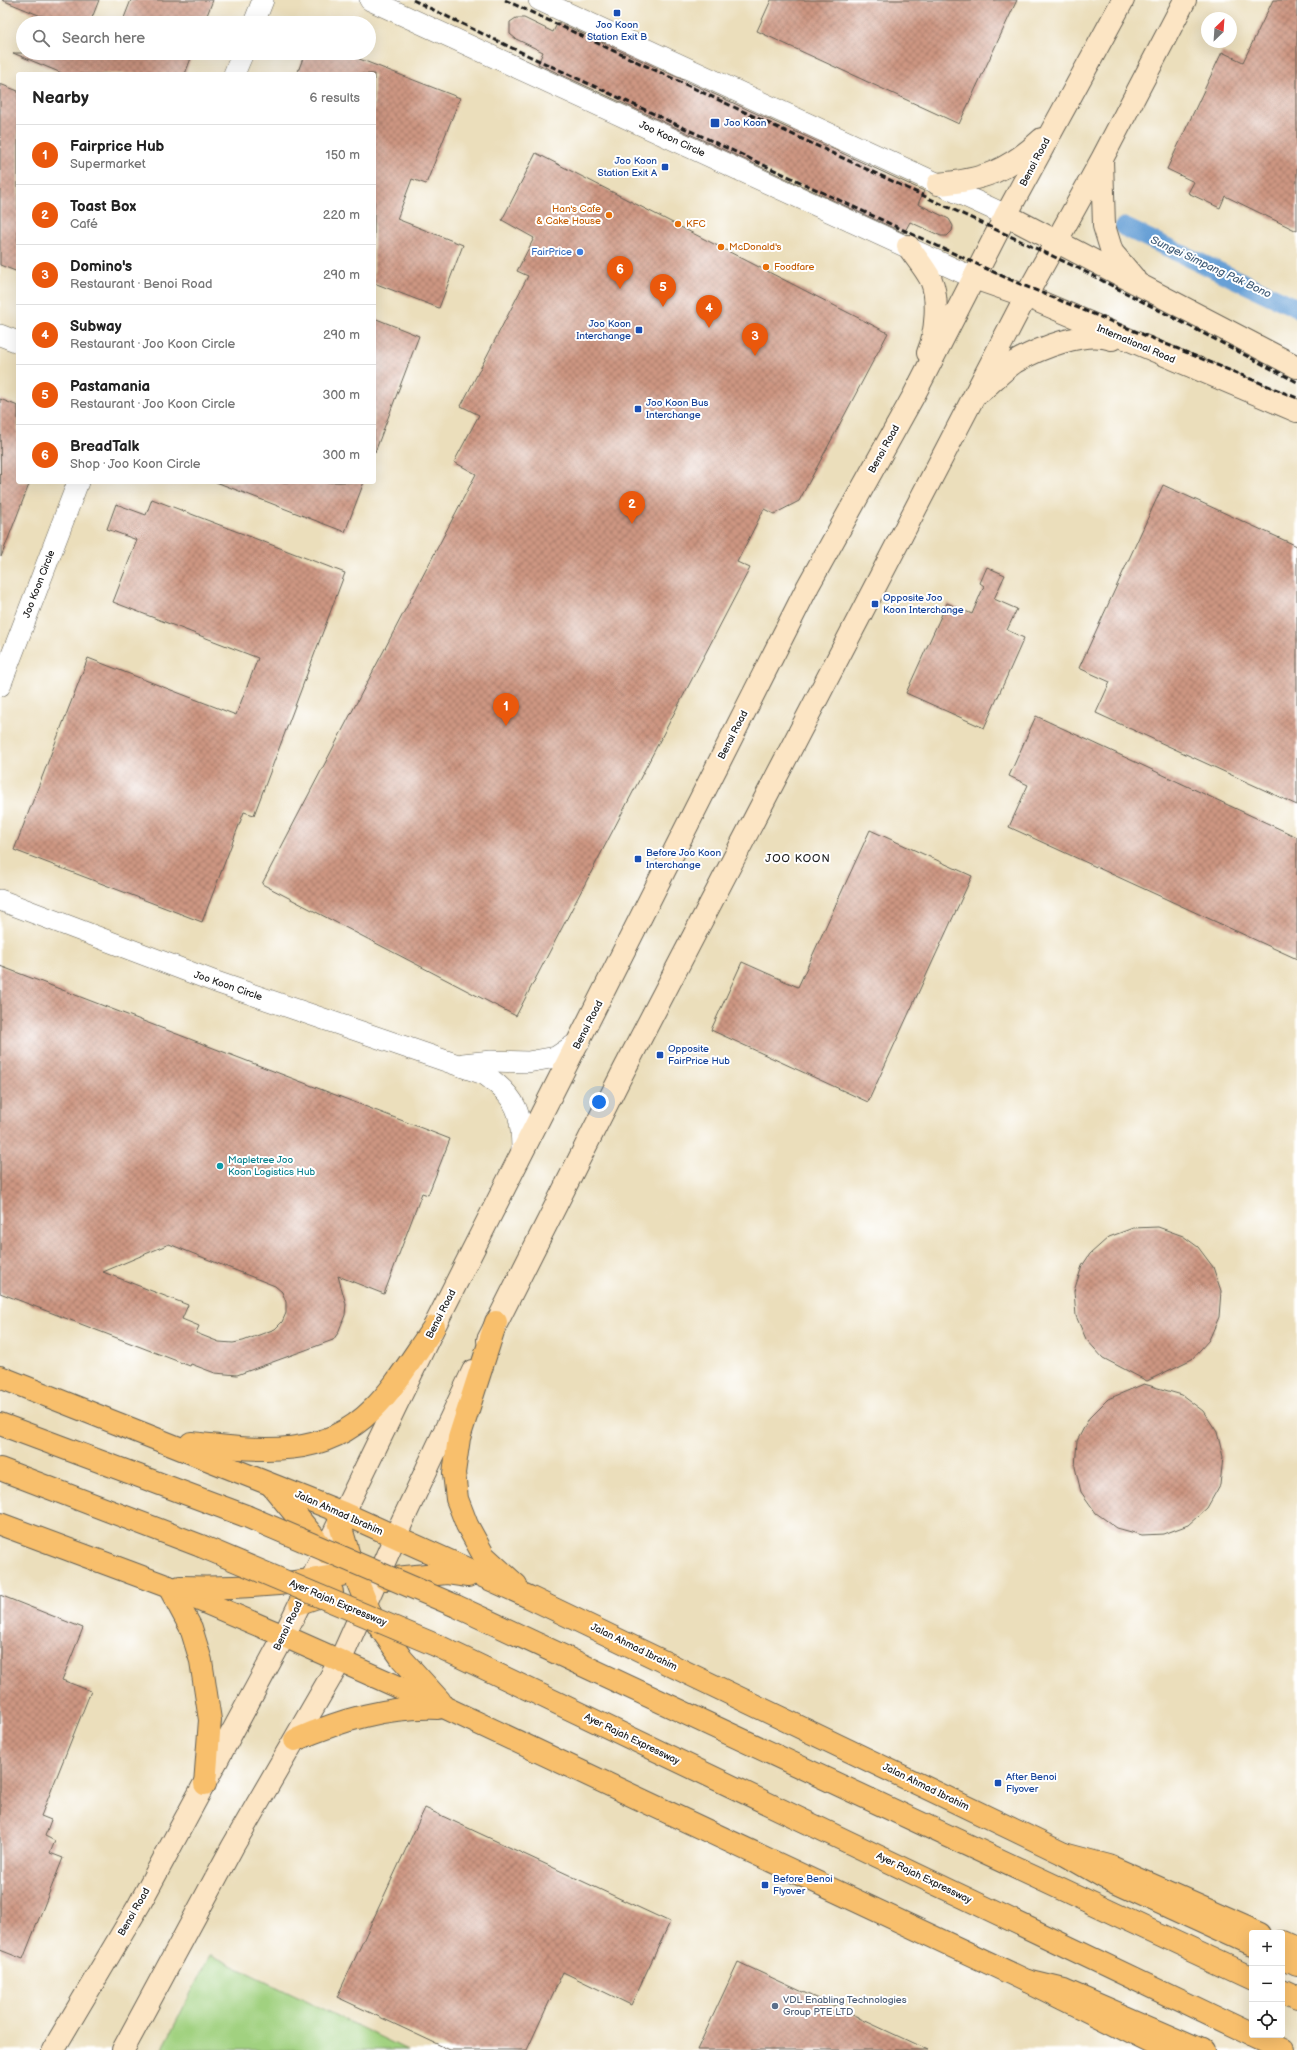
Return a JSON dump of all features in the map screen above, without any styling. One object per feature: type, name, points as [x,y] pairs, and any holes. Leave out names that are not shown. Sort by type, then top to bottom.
[{"type":"main road","name":"Benoi Road","points":[[53,2050],[139,1905],[284,1636],[434,1327],[580,1041],[808,586],[914,395],[1006,215],[1123,0]]},
{"type":"main road","points":[[300,1602],[361,1581],[396,1538],[496,1322],[628,1063],[972,399],[1026,296],[1102,160],[1185,0]]},
{"type":"main road","points":[[938,184],[968,181],[998,172],[1025,156],[1052,130]]},
{"type":"main road","points":[[1102,160],[1104,226],[1112,252],[1139,286]]},
{"type":"main road","points":[[1006,215],[1297,368]]},
{"type":"main road","points":[[908,246],[930,280],[936,299],[932,344],[914,389],[914,395]]},
{"type":"main road","name":"International Road","points":[[974,278],[1026,296],[1154,352],[1297,411]]},
{"type":"main road","points":[[972,399],[1014,363],[1046,347],[1079,338],[1107,337],[1154,352]]},
{"type":"main road","points":[[496,1322],[459,1438],[454,1473],[457,1492],[467,1525],[484,1556],[529,1597]]},
{"type":"main road","points":[[164,1440],[223,1447],[284,1449],[292,1449],[329,1440],[352,1428],[373,1410],[434,1327]]},
{"type":"main road","name":"Jalan Ahmad Ibrahim","points":[[0,1377],[164,1440],[269,1483],[341,1517],[396,1538],[529,1597],[1064,1854],[1109,1866],[1254,1930]]},
{"type":"main road","points":[[0,1424],[246,1516],[456,1606],[1249,1977]]},
{"type":"main road","name":"Ayer Rajah Expressway","points":[[0,1469],[201,1546],[438,1646],[1249,2034]]},
{"type":"main road","points":[[269,1483],[325,1549],[361,1581]]},
{"type":"main road","points":[[341,1517],[371,1614],[402,1659],[448,1709]]},
{"type":"main road","points":[[0,1524],[169,1587],[448,1709],[1027,1981],[1166,2050]]},
{"type":"main road","points":[[169,1587],[229,1588],[310,1581],[361,1581],[447,1573],[486,1578]]},
{"type":"main road","points":[[123,2050],[233,1846],[340,1661],[357,1623],[361,1581]]},
{"type":"main road","points":[[169,1587],[191,1628],[201,1661],[210,1720],[205,1784]]},
{"type":"main road","points":[[295,1740],[330,1725],[380,1712],[417,1707],[448,1709]]},
{"type":"main road","points":[[1064,1854],[1104,1877],[1249,1944]]},
{"type":"main road","points":[[1285,1943],[1297,1949]]},
{"type":"main road","points":[[1285,1960],[1297,1966]]},
{"type":"main road","points":[[1027,1981],[1064,1990],[1202,2050]]},
{"type":"main road","points":[[1285,1993],[1297,1999]]},
{"type":"main road","name":"Ayer Rajah Expressway","points":[[1258,2038],[1284,2050]]},
{"type":"street","points":[[257,16],[263,0]]},
{"type":"street","name":"Joo Koon Circle","points":[[370,0],[908,246],[974,278]]},
{"type":"street","points":[[539,0],[1006,215]]},
{"type":"street","points":[[235,72],[240,60]]},
{"type":"street","points":[[0,335],[16,341]]},
{"type":"street","name":"Joo Koon Circle","points":[[0,686],[77,484]]},
{"type":"street","name":"Joo Koon Circle","points":[[0,900],[216,982],[484,1074],[500,1085],[511,1098],[518,1111],[522,1127],[522,1153]]},
{"type":"street","name":"Joo Koon Circle","points":[[459,1065],[491,1061],[528,1062],[556,1057],[580,1041]]},
{"type":"green space","points":[[211,1955],[407,2050],[162,2050]]},
{"type":"building","points":[[2,0],[99,0],[93,16],[41,16]]},
{"type":"building","points":[[131,0],[213,0],[207,16],[125,16]]},
{"type":"building","points":[[771,0],[1017,0],[959,124],[757,31]]},
{"type":"building","points":[[1273,0],[1297,0],[1297,231],[1225,196],[1220,208],[1188,193],[1194,182],[1167,169],[1222,52],[1243,62]]},
{"type":"building","points":[[516,18],[524,18],[553,32],[558,22],[924,191],[918,204],[949,219],[953,226],[952,231],[947,236],[941,236],[910,222],[904,233],[538,64],[543,52],[516,39],[510,34],[510,22]]},
{"type":"building","points":[[30,60],[190,60],[186,72],[59,72]]},
{"type":"building","points":[[302,60],[362,60],[460,98],[426,184],[412,179],[397,219],[463,245],[439,308],[376,284],[376,72],[298,72]]},
{"type":"building","points":[[0,84],[16,90],[16,271],[0,265]]},
{"type":"building","points":[[536,153],[888,333],[799,501],[774,514],[764,509],[737,562],[750,568],[516,1016],[262,884],[476,474],[454,462],[479,415],[461,406],[528,276],[517,271],[534,238],[502,220]]},
{"type":"building","points":[[376,319],[419,336],[376,449]]},
{"type":"building","points":[[0,399],[16,405],[16,484],[29,484],[1,557]]},
{"type":"building","points":[[221,484],[363,484],[345,532]]},
{"type":"building","points":[[1163,485],[1297,546],[1297,805],[1096,713],[1110,682],[1079,668]]},
{"type":"building","points":[[152,499],[345,573],[254,815],[244,812],[202,922],[14,850],[88,658],[236,715],[258,658],[113,602],[137,540],[107,529],[116,504],[146,515]]},
{"type":"building","points":[[987,567],[1005,575],[994,599],[1017,609],[1007,630],[1024,638],[984,728],[906,693],[947,603],[972,614],[984,586],[980,583]]},
{"type":"building","points":[[1036,716],[1297,837],[1297,959],[1009,827],[1028,785],[1009,776]]},
{"type":"building","points":[[870,830],[972,876],[868,1102],[711,1030],[742,962],[798,987]]},
{"type":"building","name":"Mapletree Joo Koon Logistics Hub","points":[[0,966],[450,1139],[428,1195],[422,1193],[384,1294],[338,1276],[346,1304],[345,1315],[338,1333],[333,1340],[237,1375],[215,1373],[191,1364],[190,1366],[0,1293]],"holes":[[[169,1244],[275,1286],[282,1292],[286,1302],[286,1313],[282,1322],[275,1329],[243,1341],[233,1343],[219,1342],[196,1333],[199,1326],[182,1319],[188,1305],[103,1272]]]},
{"type":"building","points":[[1158,1227],[1183,1236],[1198,1247],[1213,1267],[1221,1291],[1219,1317],[1209,1340],[1192,1359],[1147,1381],[1103,1358],[1086,1339],[1076,1316],[1074,1291],[1082,1266],[1090,1254],[1109,1237],[1133,1228]]},
{"type":"building","points":[[1144,1384],[1182,1395],[1203,1411],[1217,1432],[1223,1457],[1220,1485],[1207,1508],[1188,1525],[1164,1534],[1142,1535],[1117,1528],[1096,1513],[1081,1492],[1075,1467],[1077,1441],[1089,1418],[1108,1399]]},
{"type":"building","points":[[0,1595],[83,1628],[62,1680],[91,1691],[41,1816],[51,1820],[45,1836],[55,1841],[50,1853],[63,1858],[23,1959],[0,1950]]},
{"type":"building","points":[[425,1808],[670,1922],[631,2005],[563,1972],[527,2050],[450,2050],[337,1997]]},
{"type":"building","name":"VDL Enabling Technologies Group PTE LTD","points":[[738,1962],[928,2050],[697,2050]]},
{"type":"waterway","name":"Sungei Simpang Pak Bono","points":[[1124,227],[1297,308]]},
{"type":"railway","points":[[413,0],[512,48],[1013,281],[1297,398]]},
{"type":"railway","points":[[505,0],[1078,268],[1297,382]]},
{"type":"place","name":"Joo Koon Station Exit B","points":[[617,13]]},
{"type":"place","name":"Joo Koon","points":[[715,123]]},
{"type":"place","name":"Joo Koon Station Exit A","points":[[665,167]]},
{"type":"place","name":"Han's Cafe & Cake House","points":[[609,215]]},
{"type":"place","name":"KFC","points":[[678,224]]},
{"type":"place","name":"McDonald's","points":[[721,247]]},
{"type":"place","name":"FairPrice","points":[[580,252]]},
{"type":"place","name":"Foodfare","points":[[766,267]]},
{"type":"place","name":"BreadTalk","points":[[620,289]]},
{"type":"place","name":"Pastamania","points":[[663,307]]},
{"type":"place","name":"Subway","points":[[709,328]]},
{"type":"place","name":"Joo Koon Interchange","points":[[639,330]]},
{"type":"place","name":"Domino's","points":[[755,356]]},
{"type":"place","name":"Joo Koon Bus Interchange","points":[[638,409]]},
{"type":"place","name":"Toast Box","points":[[632,524]]},
{"type":"place","name":"Opposite Joo Koon Interchange","points":[[875,604]]},
{"type":"place","name":"Fairprice Hub","points":[[506,726]]},
{"type":"place","name":"Before Joo Koon Interchange","points":[[638,859]]},
{"type":"place","name":"Opposite FairPrice Hub","points":[[660,1055]]},
{"type":"place","name":"Mapletree Joo Koon Logistics Hub","points":[[220,1166]]},
{"type":"place","name":"After Benoi Flyover","points":[[998,1783]]},
{"type":"place","name":"Before Benoi Flyover","points":[[765,1885]]},
{"type":"place","name":"VDL Enabling Technologies Group PTE LTD","points":[[775,2006]]},
{"type":"district","name":"JOO KOON","points":[[798,858]]}]
